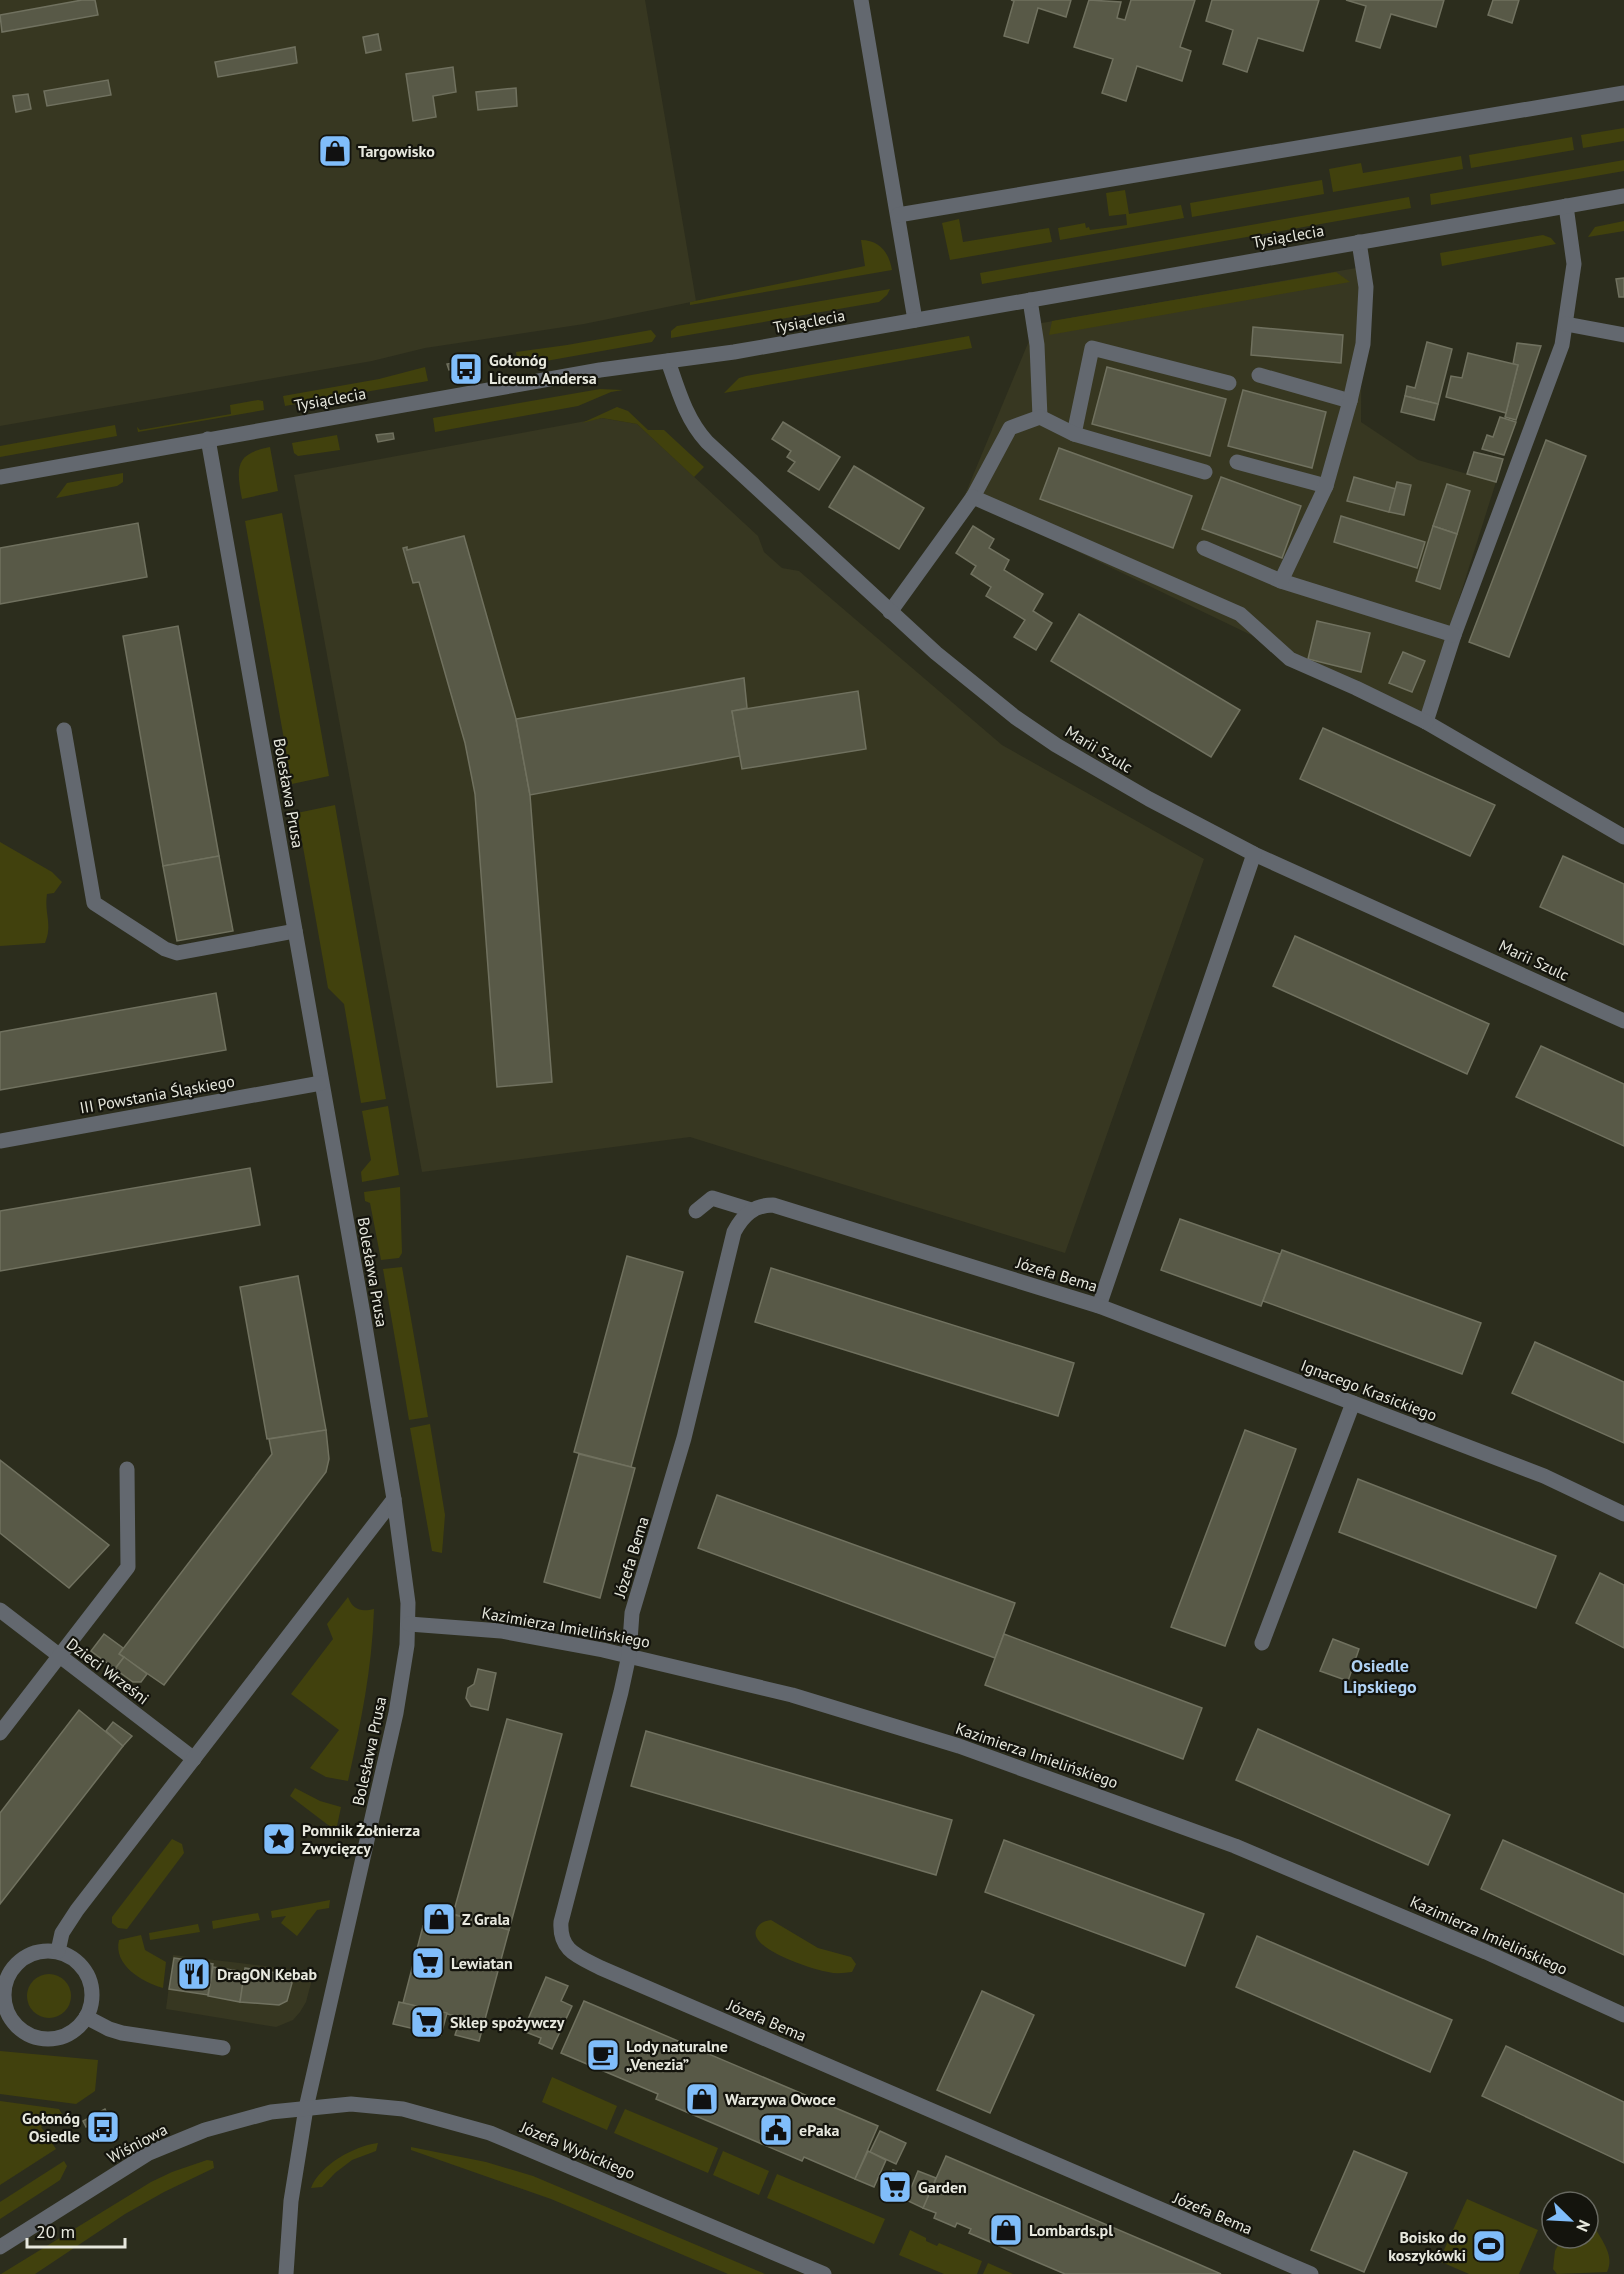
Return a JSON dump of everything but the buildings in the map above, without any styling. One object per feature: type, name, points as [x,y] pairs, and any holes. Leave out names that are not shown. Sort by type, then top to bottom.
[{"type":"street","points":[[861,0],[915,320]]},
{"type":"street","points":[[898,215],[1624,93]]},
{"type":"street","name":"Tysiąclecia","points":[[0,477],[600,370],[734,352],[1624,196]]},
{"type":"street","points":[[1426,722],[1454,635],[1562,345],[1574,264],[1566,206]]},
{"type":"street","points":[[1281,581],[1326,486],[1350,401],[1363,344],[1366,287],[1359,242]]},
{"type":"street","points":[[1030,300],[1037,345],[1040,417]]},
{"type":"street","points":[[1566,324],[1624,335]]},
{"type":"street","points":[[1074,434],[1092,348],[1229,383]]},
{"type":"street","name":"Marii Szulc","points":[[668,361],[689,417],[707,442],[890,612],[976,687],[1056,745],[1149,799],[1254,854],[1624,1021]]},
{"type":"street","points":[[1259,375],[1350,401]]},
{"type":"street","points":[[890,612],[973,497],[1010,428],[1040,417],[1074,434],[1205,472]]},
{"type":"street","name":"Bolesława Prusa","points":[[208,439],[394,1499],[406,1582],[409,1624],[404,1669],[388,1753],[306,2108],[291,2201],[286,2274]]},
{"type":"street","points":[[1237,462],[1326,486]]},
{"type":"street","points":[[973,497],[1240,614],[1290,659],[1356,687],[1426,722],[1624,837]]},
{"type":"street","points":[[1204,548],[1281,581],[1454,635]]},
{"type":"street","points":[[64,730],[94,903],[165,949],[177,953],[295,931]]},
{"type":"street","name":"Józefa Bema","points":[[1254,854],[1099,1306],[773,1206],[761,1205],[751,1210],[738,1223],[730,1241],[684,1438],[633,1614],[628,1656],[596,1791],[561,1922],[560,1935],[564,1945],[572,1952],[601,1968],[1311,2274]]},
{"type":"street","name":"III Powstania Śląskiego","points":[[0,1141],[321,1083]]},
{"type":"street","points":[[696,1211],[712,1198],[751,1210]]},
{"type":"street","name":"Ignacego Krasickiego","points":[[1099,1306],[1544,1476],[1624,1514]]},
{"type":"street","points":[[1263,1643],[1353,1403]]},
{"type":"street","points":[[0,1733],[128,1567],[127,1469]]},
{"type":"street","points":[[58,1951],[62,1933],[77,1910],[394,1499]]},
{"type":"street","name":"Dzieci Wrześni","points":[[0,1610],[194,1759]]},
{"type":"street","name":"Kazimierza Imielińskiego","points":[[409,1624],[501,1631],[628,1656],[838,1707],[1028,1770],[1273,1861],[1496,1956],[1624,2015]]},
{"type":"street","points":[[44,1950],[58,1951],[72,1957],[83,1967],[92,1991],[91,2004],[86,2017],[78,2027],[56,2039],[43,2039],[31,2036],[20,2029],[3,2008],[6,1982],[16,1965],[32,1954],[44,1950]]},
{"type":"street","points":[[86,2017],[122,2033],[223,2049]]},
{"type":"street","name":"Józefa Wybickiego","points":[[306,2108],[351,2104],[387,2107],[479,2129],[824,2274]]},
{"type":"street","name":"Wiśniowa","points":[[0,2247],[149,2153],[239,2119],[306,2108]]},
{"type":"shaded area","name":"Targowisko","points":[[0,0],[645,0],[696,301],[584,324],[425,348],[372,361],[0,426]]},
{"type":"shaded area","points":[[1624,128],[1624,141],[1583,148],[1581,135]]},
{"type":"shaded area","points":[[1572,137],[1574,150],[1471,168],[1469,155]]},
{"type":"shaded area","points":[[1461,156],[1463,169],[1333,192],[1329,169],[1361,163],[1363,173]]},
{"type":"shaded area","points":[[1624,160],[1624,171],[1431,205],[1430,194]]},
{"type":"shaded area","points":[[1322,180],[1324,194],[1192,217],[1190,203]]},
{"type":"shaded area","points":[[1125,190],[1129,214],[1181,205],[1184,218],[1060,240],[1058,228],[1085,223],[1086,228],[1089,227],[1090,230],[1127,225],[1126,214],[1109,216],[1106,193]]},
{"type":"shaded area","points":[[1409,197],[1411,208],[982,284],[980,273]]},
{"type":"shaded area","points":[[959,219],[963,242],[1049,228],[1052,242],[950,260],[942,223]]},
{"type":"shaded area","points":[[1624,221],[1624,231],[1588,237],[1595,227]]},
{"type":"shaded area","points":[[1543,235],[1551,238],[1556,244],[1442,266],[1440,253]]},
{"type":"shaded area","points":[[861,240],[878,245],[889,258],[892,270],[690,305],[690,302],[865,266]]},
{"type":"shaded area","points":[[1362,267],[1361,422],[1418,460],[1496,482],[1423,713],[1293,655],[964,497],[1036,324]]},
{"type":"shaded area","points":[[1336,272],[1350,282],[1049,335],[1052,321]]},
{"type":"shaded area","points":[[890,289],[879,302],[671,338],[671,331],[677,326]]},
{"type":"shaded area","points":[[651,330],[656,336],[652,342],[518,366],[516,352]]},
{"type":"shaded area","points":[[969,336],[972,348],[724,393],[739,378],[746,376]]},
{"type":"shaded area","points":[[425,367],[428,381],[285,406],[283,396],[379,379]]},
{"type":"shaded area","points":[[600,389],[623,390],[611,392],[578,406],[435,432],[433,418]]},
{"type":"shaded area","points":[[263,401],[264,410],[138,432],[137,427],[140,430],[231,414],[230,405]]},
{"type":"shaded area","points":[[617,407],[628,411],[648,430],[664,430],[704,467],[694,477],[637,424],[602,418],[582,423]]},
{"type":"shaded area","points":[[602,418],[637,424],[758,536],[764,552],[782,568],[799,571],[1002,745],[1204,859],[1065,1253],[690,1137],[422,1172],[294,475]]},
{"type":"shaded area","points":[[115,425],[117,436],[0,457],[0,446]]},
{"type":"shaded area","points":[[337,435],[340,450],[298,456],[294,453],[292,443]]},
{"type":"shaded area","points":[[270,447],[278,491],[242,499],[239,470],[244,458]]},
{"type":"shaded area","points":[[123,473],[123,482],[117,486],[56,498],[67,483]]},
{"type":"shaded area","points":[[282,513],[329,776],[292,784],[245,521]]},
{"type":"shaded area","points":[[335,805],[386,1099],[361,1103],[344,1004],[328,988],[297,813]]},
{"type":"shaded area","points":[[0,842],[52,872],[62,882],[54,893],[47,894],[48,930],[45,943],[0,946]]},
{"type":"shaded area","points":[[388,1106],[399,1175],[362,1182],[361,1172],[371,1160],[362,1111]]},
{"type":"shaded area","points":[[400,1187],[402,1253],[399,1258],[381,1260],[370,1203],[365,1201],[364,1192]]},
{"type":"shaded area","points":[[402,1267],[428,1417],[409,1420],[383,1269]]},
{"type":"shaded area","points":[[430,1424],[445,1515],[442,1553],[432,1551],[410,1428]]},
{"type":"shaded area","points":[[348,1597],[352,1605],[358,1609],[374,1609],[368,1674],[348,1781],[326,1777],[310,1768],[339,1730],[291,1694],[333,1639],[327,1624]]},
{"type":"shaded area","points":[[295,1788],[320,1801],[341,1807],[336,1831],[290,1796]]},
{"type":"shaded area","points":[[172,1839],[182,1844],[184,1853],[127,1929],[118,1928],[112,1923],[112,1917]]},
{"type":"shaded area","points":[[330,1900],[329,1908],[317,1910],[297,1936],[281,1923],[286,1916],[272,1918],[271,1911]]},
{"type":"shaded area","points":[[258,1913],[260,1920],[213,1929],[212,1921]]},
{"type":"shaded area","points":[[771,1920],[818,1948],[851,1957],[856,1964],[852,1972],[831,1973],[797,1963],[772,1951],[762,1944],[757,1937],[756,1930],[762,1923]]},
{"type":"shaded area","points":[[198,1924],[200,1932],[150,1940],[149,1933]]},
{"type":"shaded area","points":[[141,1935],[145,1950],[166,1962],[163,1988],[138,1977],[120,1957],[119,1940]]},
{"type":"shaded area","points":[[173,1955],[314,1972],[306,2002],[300,2012],[293,2020],[276,2027],[166,2009]]},
{"type":"shaded area","points":[[49,1974],[58,1975],[65,1980],[70,1987],[70,2005],[65,2012],[58,2017],[49,2018],[40,2017],[33,2012],[28,2005],[27,1996],[28,1987],[33,1980],[40,1975]]},
{"type":"shaded area","points":[[0,2051],[98,2060],[95,2091],[76,2104],[0,2094]]},
{"type":"shaded area","points":[[552,2077],[617,2106],[607,2130],[542,2102]]},
{"type":"shaded area","points":[[0,2101],[59,2109],[62,2114],[41,2127],[56,2149],[0,2185]]},
{"type":"shaded area","points":[[625,2109],[718,2148],[708,2173],[614,2133]]},
{"type":"shaded area","points":[[378,2143],[376,2151],[352,2160],[322,2187],[311,2188],[315,2180],[330,2164],[349,2152]]},
{"type":"shaded area","points":[[411,2147],[486,2162],[533,2176],[765,2274],[728,2274],[551,2199],[411,2150]]},
{"type":"shaded area","points":[[723,2151],[769,2171],[759,2195],[713,2175]]},
{"type":"shaded area","points":[[207,2160],[213,2161],[214,2168],[125,2214],[35,2274],[1,2274],[151,2182]]},
{"type":"shaded area","points":[[64,2161],[67,2166],[60,2180],[0,2219],[0,2202]]},
{"type":"shaded area","points":[[777,2174],[885,2219],[874,2244],[767,2198]]},
{"type":"shaded area","name":"Boisko do koszykówki","points":[[1467,2199],[1538,2230],[1519,2274],[1469,2274],[1439,2261]]},
{"type":"shaded area","points":[[910,2230],[937,2246],[939,2243],[982,2261],[977,2274],[944,2274],[899,2255]]},
{"type":"shaded area","points":[[1600,2236],[1609,2254],[1607,2272],[1557,2274],[1553,2269],[1555,2251],[1600,2250]]},
{"type":"shaded area","points":[[988,2263],[1013,2274],[983,2274]]},
{"type":"place","name":"Targowisko","points":[[335,151]]},
{"type":"place","name":"Gołonóg Liceum Andersa","points":[[466,369]]},
{"type":"place","name":"Pomnik Żołnierza Zwycięzcy","points":[[279,1839]]},
{"type":"place","name":"Z Grala","points":[[439,1919]]},
{"type":"place","name":"Lewiatan","points":[[428,1963]]},
{"type":"place","name":"DragON Kebab","points":[[194,1974]]},
{"type":"place","name":"Sklep spożywczy","points":[[427,2022]]},
{"type":"place","name":"Lody naturalne „Venezia”","points":[[603,2055]]},
{"type":"place","name":"Warzywa Owoce","points":[[702,2099]]},
{"type":"place","name":"Gołonóg Osiedle","points":[[103,2127]]},
{"type":"place","name":"ePaka","points":[[776,2130]]},
{"type":"place","name":"Garden","points":[[895,2187]]},
{"type":"place","name":"Lombards.pl","points":[[1006,2230]]},
{"type":"place","name":"Boisko do koszykówki","points":[[1489,2246]]},
{"type":"district","name":"Osiedle Lipskiego","points":[[1380,1676]]}]
